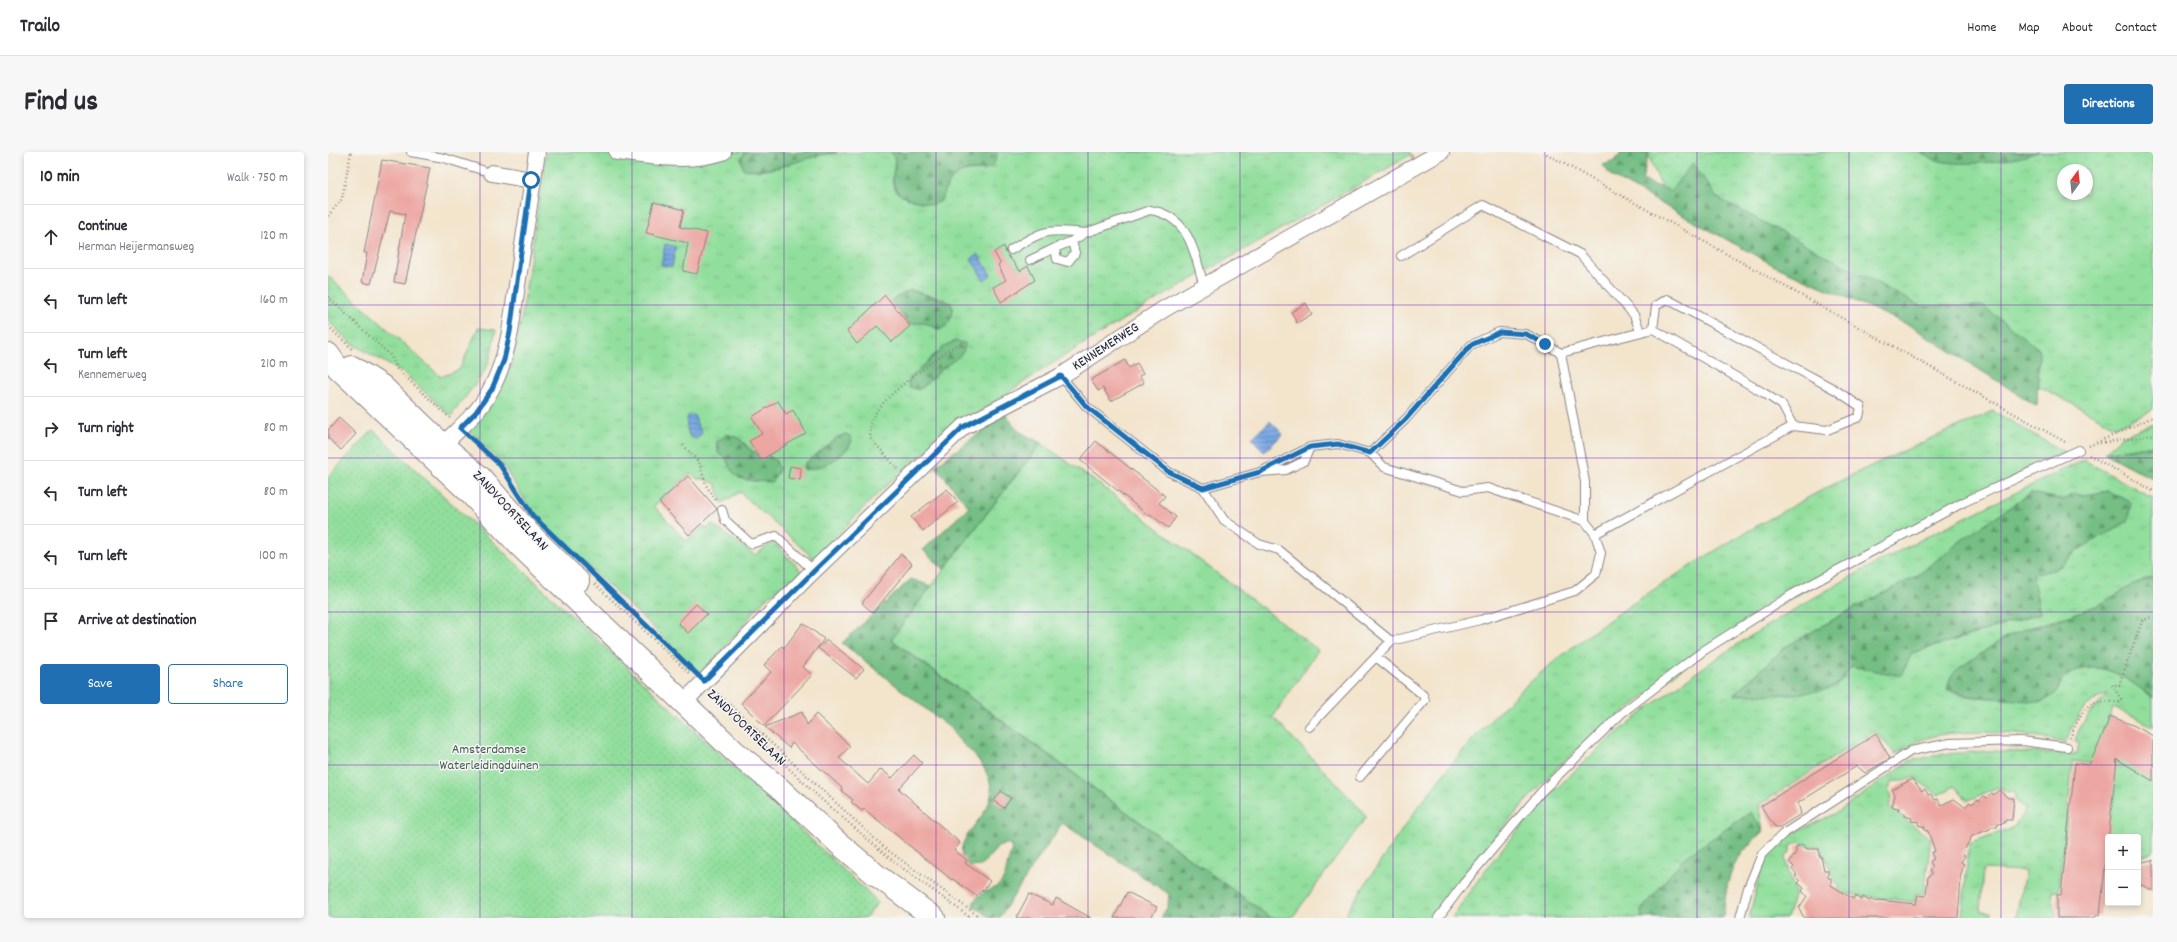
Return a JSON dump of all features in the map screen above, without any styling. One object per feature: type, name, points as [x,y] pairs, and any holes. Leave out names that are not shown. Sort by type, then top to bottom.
[{"type":"main road","name":"ZANDVOORTSELAAN","points":[[328,354],[341,359],[382,386],[438,451],[480,477],[529,533],[696,690],[723,718],[743,740],[779,788],[837,842],[875,874],[934,918]]},
{"type":"street","points":[[438,451],[476,412],[492,389],[504,360],[510,332],[531,180],[537,152]]},
{"type":"street","points":[[617,152],[669,158],[708,157],[724,152]]},
{"type":"street","name":"KENNEMERWEG","points":[[696,690],[814,571],[963,427],[1061,376],[1164,309],[1440,152]]},
{"type":"street","points":[[487,171],[531,180]]},
{"type":"lane","points":[[411,152],[444,158],[487,171]]},
{"type":"lane","points":[[1401,256],[1483,205],[1580,254],[1634,315],[1640,331]]},
{"type":"lane","points":[[1030,260],[1072,241],[1085,233],[1150,210],[1161,212],[1175,219],[1191,241],[1204,287]]},
{"type":"lane","points":[[1011,250],[1036,234],[1058,230],[1085,233]]},
{"type":"lane","points":[[1055,248],[1057,259],[1068,262],[1075,253],[1072,241]]},
{"type":"lane","points":[[1595,534],[1793,426],[1828,430],[1859,416],[1861,407],[1834,389],[1667,299],[1656,306],[1653,329]]},
{"type":"lane","points":[[1370,453],[1405,420],[1471,345],[1500,332],[1526,334],[1561,353],[1640,331],[1653,329],[1764,393],[1782,405],[1793,426]]},
{"type":"lane","points":[[1561,353],[1585,482],[1585,521]]},
{"type":"lane","points":[[1061,376],[1086,406],[1157,463],[1169,472],[1203,488],[1224,520],[1259,544],[1279,550],[1391,641]]},
{"type":"lane","points":[[1203,488],[1260,472],[1286,470],[1304,461],[1310,447],[1338,444],[1370,453],[1384,467],[1463,491],[1488,488],[1585,521],[1595,534],[1601,553],[1596,574],[1575,591],[1480,620],[1391,641],[1309,727]]},
{"type":"lane","points":[[1438,918],[1464,883],[1541,792],[1623,712],[1703,651],[1792,594],[1964,502],[2079,450]]},
{"type":"lane","points":[[722,510],[726,520],[751,544],[776,536],[814,571]]},
{"type":"lane","points":[[1360,777],[1425,700],[1423,695],[1376,657]]},
{"type":"lane","points":[[1740,918],[1748,888],[1762,854],[1783,834],[1911,751],[1950,743],[2022,741],[2067,747]]},
{"type":"path","points":[[328,216],[342,199],[352,152]]},
{"type":"path","points":[[1543,152],[2153,491]]},
{"type":"path","points":[[328,297],[391,356],[397,369],[500,465],[516,490]]},
{"type":"path","points":[[908,480],[870,438],[871,423],[881,406],[897,391],[956,344]]},
{"type":"path","points":[[2153,417],[2096,444],[2153,435]]},
{"type":"path","points":[[682,445],[699,462],[706,485],[722,510]]},
{"type":"path","name":"ZANDVOORTSELAAN","points":[[497,470],[511,489]]},
{"type":"path","points":[[592,575],[696,690],[886,850],[981,918]]},
{"type":"path","name":"ZANDVOORTSELAAN","points":[[592,581],[696,690],[893,861],[971,918]]},
{"type":"path","points":[[2067,747],[2074,727],[2086,709],[2095,702],[2119,702],[2121,699],[2112,685],[2119,685],[2142,621],[2153,616]]},
{"type":"green space","points":[[546,152],[587,152],[614,156],[745,152],[741,159],[757,171],[819,155],[890,152],[894,157],[895,162],[892,180],[896,191],[903,196],[912,199],[941,201],[947,186],[955,176],[968,171],[984,171],[996,160],[996,152],[1410,152],[1414,161],[1410,155],[1156,300],[1032,377],[971,418],[913,462],[874,497],[814,559],[740,492],[722,503],[716,484],[704,479],[697,479],[691,473],[654,506],[686,541],[703,526],[708,529],[711,524],[755,555],[774,542],[802,572],[764,600],[702,674],[534,515],[503,465],[469,430],[503,384],[509,372],[522,316]],"holes":[[[910,290],[944,299],[937,327],[924,323],[909,323]],[[955,341],[947,365],[930,381],[933,356]],[[739,438],[751,451],[769,456],[729,467],[727,458],[717,447],[717,441]]]},
{"type":"green space","points":[[745,152],[837,152],[816,156],[780,167],[753,170],[743,169],[741,159]]},
{"type":"green space","points":[[890,152],[996,152],[997,155],[993,166],[990,168],[966,171],[955,176],[945,190],[941,201],[933,205],[906,198],[897,191],[893,179],[895,162],[894,157]]},
{"type":"green space","points":[[1622,152],[1649,152],[1642,180],[1670,191],[1693,163],[1716,197],[1920,306],[1983,306],[2039,349],[2037,406],[1909,325],[1775,266],[1611,176],[1603,165],[1615,161]]},
{"type":"green space","points":[[1647,152],[2153,152],[2153,409],[2116,427],[1868,296],[1667,200]]},
{"type":"green space","points":[[1920,152],[2038,152],[2017,158],[1989,162],[1950,163],[1933,159]]},
{"type":"green space","points":[[328,276],[441,377],[460,369],[478,328],[496,330],[489,362],[482,375],[451,416],[405,374],[351,343],[328,321]]},
{"type":"green space","points":[[910,290],[951,303],[953,311],[947,325],[940,330],[924,323],[909,324],[890,301]]},
{"type":"green space","points":[[955,341],[965,343],[959,356],[942,368],[918,390],[909,387],[908,383],[911,377],[946,345]]},
{"type":"green space","points":[[1993,411],[2066,453],[1918,525],[1721,639],[1596,733],[1559,766],[1526,801],[1475,861],[1437,918],[1343,918],[1412,817],[1448,768],[1504,706],[1569,650],[1622,611],[1668,580],[1764,522],[1857,473]]},
{"type":"green space","points":[[1005,414],[1020,432],[1041,443],[944,569],[923,550],[969,507],[935,466]]},
{"type":"green space","points":[[2153,423],[2153,445],[2104,453],[2123,436]]},
{"type":"green space","name":"Amsterdamse Waterleidingduinen","points":[[373,430],[878,902],[866,918],[328,918],[328,477]]},
{"type":"green space","points":[[727,434],[739,438],[751,451],[769,456],[776,461],[779,470],[772,482],[745,480],[736,476],[726,459],[718,453],[717,442]]},
{"type":"green space","points":[[845,434],[850,436],[852,441],[849,447],[839,457],[819,467],[805,470],[803,468],[804,464],[838,437]]},
{"type":"green space","points":[[1041,443],[1114,495],[1318,650],[1273,717],[1367,816],[1292,918],[1271,918],[891,639]]},
{"type":"green space","points":[[2153,445],[2153,479],[2104,453]]},
{"type":"green space","points":[[2084,460],[2153,498],[2153,578],[2146,579],[2092,608],[2023,630],[2003,639],[1980,655],[1947,689],[1972,697],[1987,698],[2031,694],[2058,690],[2061,683],[2071,673],[2090,668],[2109,671],[2119,675],[2136,685],[2153,698],[2153,727],[2137,718],[2113,708],[2099,747],[2153,779],[2153,852],[2143,855],[2141,858],[2141,834],[2105,834],[2105,895],[2095,902],[2096,764],[2073,761],[2059,892],[2052,891],[2056,918],[2010,918],[2016,917],[2025,871],[1983,869],[1980,911],[1991,912],[1991,918],[1962,918],[1969,843],[2014,827],[2026,809],[2016,801],[2014,792],[2008,792],[1998,787],[1967,801],[1955,786],[1938,795],[1913,777],[1903,781],[1893,781],[1888,790],[1892,796],[1889,807],[1931,839],[1924,893],[1916,893],[1915,902],[1841,893],[1820,846],[1806,846],[1800,842],[1790,846],[1790,852],[1785,858],[1795,893],[1787,918],[1749,918],[1760,873],[1766,856],[1784,838],[1840,811],[1909,761],[1944,754],[1989,751],[2077,754],[2079,742],[2075,741],[2081,726],[2108,693],[2090,703],[2080,713],[2065,744],[2053,740],[2020,734],[1981,732],[1963,733],[1929,737],[1895,754],[1875,731],[1759,805],[1763,831],[1751,813],[1684,858],[1641,911],[1642,918],[1452,918],[1511,839],[1578,768],[1653,704],[1734,647],[1819,595],[1907,547]],"holes":[[[2107,491],[2128,521],[2078,550],[2062,565],[2053,570],[2032,574],[2039,614],[1912,653],[1900,675],[1852,666],[1795,693],[1734,694],[1787,646],[1847,612],[1917,576],[1967,536],[2031,493],[2063,500],[2074,494],[2082,496]]]},
{"type":"green space","points":[[2107,491],[2131,502],[2128,521],[2078,550],[2062,565],[2053,570],[2032,574],[2040,613],[1912,653],[1901,676],[1852,666],[1836,685],[1827,689],[1801,693],[1771,695],[1734,695],[1787,646],[1847,612],[1917,576],[1967,536],[2031,493],[2063,500],[2074,494],[2082,496]]},
{"type":"green space","points":[[2153,578],[2153,698],[2121,676],[2097,668],[2085,667],[2073,671],[2062,679],[2058,689],[2053,695],[2039,702],[1971,696],[1947,689],[1951,676],[1959,668],[2003,639],[2024,629],[2047,624],[2101,604],[2132,585]]},
{"type":"green space","points":[[911,579],[931,586],[891,640],[1271,918],[1161,918],[1168,906],[1169,894],[1062,823],[999,918],[991,918],[973,906],[981,894],[996,887],[1003,881],[1012,852],[1011,846],[1006,844],[998,847],[981,866],[967,867],[962,857],[962,847],[966,837],[980,818],[991,798],[991,787],[984,768],[950,728],[842,643]]},
{"type":"green space","points":[[1751,812],[1763,831],[1744,851],[1732,870],[1726,890],[1723,918],[1642,918],[1641,911],[1684,858]]},
{"type":"water","points":[[665,244],[676,247],[672,267],[661,265]]},
{"type":"water","points":[[978,254],[991,275],[984,280],[971,259]]},
{"type":"water","points":[[693,415],[696,418],[696,422],[702,433],[697,439],[690,437],[687,427],[688,416]]},
{"type":"water","points":[[1270,421],[1283,434],[1264,452],[1252,438]]},
{"type":"building","points":[[382,160],[430,168],[405,284],[394,282],[405,214],[390,211],[371,284],[362,282],[367,253],[364,253]]},
{"type":"building","points":[[654,202],[684,210],[680,227],[707,233],[697,274],[683,271],[688,243],[646,233]]},
{"type":"building","points":[[1004,246],[1006,253],[1020,271],[1028,266],[1035,280],[1001,302],[993,287],[1006,280],[998,265],[1000,263],[994,252]]},
{"type":"building","points":[[885,295],[910,326],[892,342],[877,326],[857,344],[847,331]]},
{"type":"building","points":[[1306,303],[1312,314],[1297,323],[1291,312]]},
{"type":"building","points":[[1125,360],[1129,368],[1137,363],[1143,374],[1139,376],[1144,383],[1111,401],[1103,388],[1098,391],[1091,380]]},
{"type":"building","points":[[778,401],[786,414],[793,410],[806,433],[761,460],[749,441],[762,434],[752,417]]},
{"type":"building","points":[[339,418],[356,434],[341,450],[328,438],[328,430]]},
{"type":"building","points":[[1096,441],[1165,496],[1159,503],[1176,517],[1168,528],[1150,514],[1149,516],[1080,460]]},
{"type":"building","points":[[790,466],[801,468],[800,480],[788,478]]},
{"type":"building","points":[[688,476],[717,509],[689,535],[659,502]]},
{"type":"building","points":[[947,489],[958,502],[923,531],[911,517]]},
{"type":"building","points":[[901,554],[912,564],[873,613],[862,603]]},
{"type":"building","points":[[696,604],[707,614],[688,633],[678,623]]},
{"type":"building","points":[[803,623],[824,639],[803,667],[812,675],[764,726],[741,703],[771,672],[764,665],[782,646],[784,648]]},
{"type":"building","points":[[827,640],[864,669],[856,678],[818,648]]},
{"type":"building","points":[[802,712],[807,725],[816,714],[850,746],[839,758],[868,784],[881,769],[892,778],[914,755],[922,763],[899,789],[960,843],[954,850],[967,860],[965,863],[990,881],[983,891],[982,890],[976,896],[953,879],[952,880],[864,809],[862,811],[851,802],[853,800],[842,791],[842,788],[792,743],[789,748],[765,727]]},
{"type":"building","points":[[2110,716],[2135,726],[2153,736],[2153,781],[2117,759],[2109,834],[2105,834],[2105,868],[2100,914],[2093,918],[2057,918],[2057,895],[2061,895],[2075,763],[2089,765]]},
{"type":"building","points":[[1876,734],[1890,758],[1865,773],[1857,766],[1798,803],[1801,814],[1780,827],[1775,827],[1761,806]]},
{"type":"building","points":[[1912,779],[1922,791],[1925,789],[1928,795],[1931,794],[1935,800],[1938,799],[1941,805],[1954,799],[1965,807],[1970,802],[1972,804],[1978,799],[1979,801],[1984,796],[1987,798],[1992,793],[1993,795],[1999,790],[2008,798],[2014,798],[2012,820],[2005,820],[2005,823],[1998,824],[1997,827],[1990,827],[1990,829],[1972,836],[1962,854],[1965,856],[1961,862],[1964,864],[1960,878],[1958,918],[1804,918],[1799,908],[1807,896],[1802,891],[1804,888],[1798,883],[1800,881],[1795,876],[1797,875],[1792,869],[1794,867],[1789,862],[1796,853],[1796,847],[1802,844],[1807,849],[1819,849],[1819,856],[1821,856],[1824,870],[1828,870],[1828,878],[1831,878],[1831,885],[1853,899],[1855,896],[1862,900],[1863,897],[1869,901],[1871,898],[1877,902],[1878,900],[1916,904],[1918,895],[1926,896],[1928,877],[1932,874],[1930,869],[1933,867],[1930,861],[1934,859],[1931,853],[1935,851],[1928,831],[1924,830],[1925,827],[1918,825],[1919,822],[1911,821],[1912,818],[1905,816],[1905,813],[1898,811],[1899,808],[1892,807],[1895,795],[1892,790]]},
{"type":"building","points":[[1001,791],[1011,798],[1004,808],[994,801]]},
{"type":"building","points":[[2153,860],[2153,891],[2141,885],[2142,862]]},
{"type":"building","points":[[1127,892],[1157,907],[1151,918],[1114,918]]},
{"type":"building","points":[[1029,894],[1053,905],[1056,898],[1091,918],[1016,918]]},
{"type":"route","points":[[531,180],[510,332],[504,360],[492,389],[476,412],[460,428],[500,465],[533,516],[581,565],[704,681],[814,571],[963,427],[1061,376],[1086,406],[1169,472],[1203,488],[1260,472],[1310,447],[1338,444],[1370,453],[1405,420],[1471,345],[1500,332],[1526,334],[1545,344]]}]
